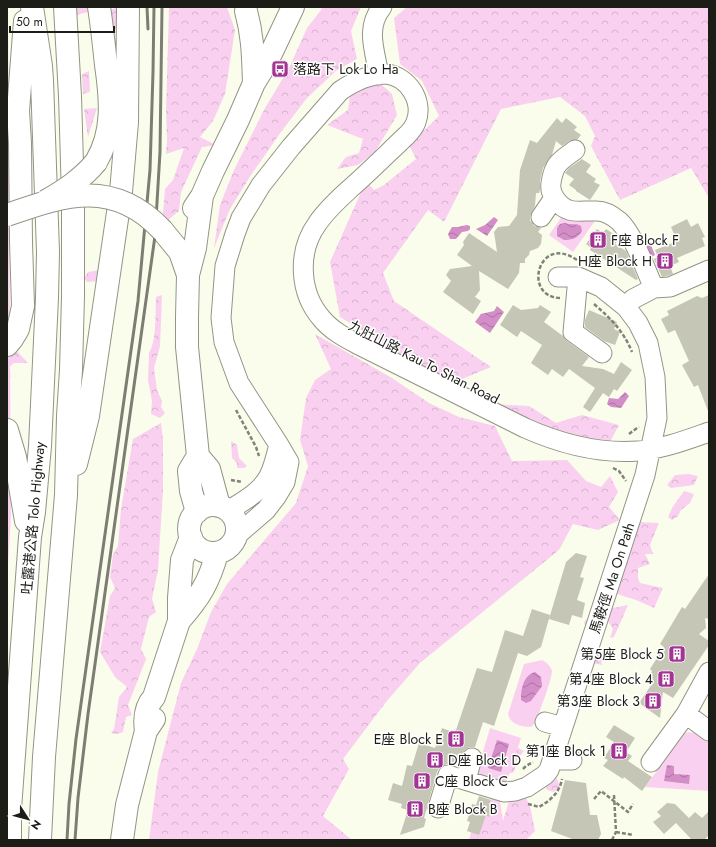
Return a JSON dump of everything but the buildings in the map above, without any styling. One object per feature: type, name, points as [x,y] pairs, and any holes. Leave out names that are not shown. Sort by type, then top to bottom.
[{"type":"main road","points":[[7,345],[18,329],[24,306],[18,111],[26,7]]},
{"type":"main road","name":"吐露港公路 Tolo Highway","points":[[10,840],[10,809],[30,537],[39,459],[46,347],[48,260],[41,66],[32,7]]},
{"type":"main road","name":"吐露港公路 Tolo Highway","points":[[40,840],[44,757],[66,495],[72,324],[73,197],[70,96],[65,7]]},
{"type":"main road","points":[[7,215],[46,198],[75,183],[96,162],[100,154],[107,137],[110,112],[110,92],[99,7]]},
{"type":"main road","points":[[66,495],[88,416],[121,192],[127,122],[128,7]]},
{"type":"main road","points":[[244,9],[256,18],[268,22],[274,22],[281,19],[292,10]]},
{"type":"main road","points":[[244,9],[251,30],[254,83]]},
{"type":"main road","points":[[180,252],[184,225],[202,196],[212,171],[238,120],[254,83],[267,62],[292,10]]},
{"type":"main road","points":[[7,130],[18,111]]},
{"type":"main road","points":[[46,198],[84,196],[114,198],[139,209],[162,230],[180,252],[188,275]]},
{"type":"main road","points":[[190,537],[195,545],[203,551],[217,553],[229,548],[236,535],[236,521],[224,508],[209,470],[198,456],[187,347],[188,275],[195,248],[202,196]]},
{"type":"main road","points":[[7,430],[15,457],[30,537]]},
{"type":"main road","points":[[197,512],[191,490],[189,471],[198,456]]},
{"type":"main road","points":[[122,840],[127,805],[146,731],[154,719],[158,706],[154,697],[179,621],[182,560],[190,537],[191,521],[197,512],[206,506],[224,508]]},
{"type":"main road","points":[[179,621],[195,603],[212,574],[217,553]]},
{"type":"street","points":[[379,75],[372,32],[374,20],[382,7]]},
{"type":"street","name":"九肚山路 Kau To Shan Road","points":[[236,535],[266,510],[276,497],[285,482],[288,462],[279,445],[239,383],[224,342],[221,318],[225,266],[241,218],[274,167],[340,91],[359,80],[379,75],[399,78],[412,90],[417,101],[417,120],[415,126],[406,136],[323,215],[311,234],[304,255],[304,276],[306,288],[315,310],[322,320],[343,336],[541,435],[565,443],[600,450],[624,451],[651,449],[709,432]]},
{"type":"street","points":[[575,150],[556,165],[550,188],[554,198],[561,206],[568,210],[577,212],[598,211],[608,214],[617,220],[630,234],[654,288]]},
{"type":"street","points":[[541,217],[554,198]]},
{"type":"street","points":[[626,307],[633,299],[654,288],[670,287],[709,270]]},
{"type":"street","points":[[558,277],[579,276],[574,332],[602,352]]},
{"type":"street","name":"馬鞍徑 Ma On Path","points":[[466,780],[504,792],[515,791],[527,787],[545,775],[549,770],[552,760],[554,725],[645,475],[651,449],[647,424],[657,418],[655,377],[648,343],[638,322],[626,307],[601,287],[579,276]]},
{"type":"street","points":[[224,508],[250,496],[263,485],[269,476],[279,445]]},
{"type":"street","points":[[651,762],[686,714],[709,672]]},
{"type":"street","points":[[686,714],[709,731]]},
{"type":"street","points":[[438,808],[448,775],[466,780],[472,758]]},
{"type":"street","points":[[552,760],[572,760]]},
{"type":"path","points":[[579,276],[567,297],[557,298],[548,294],[540,286],[538,274],[542,262],[546,258],[554,254],[566,254],[579,276],[615,322],[628,342],[634,358]]},
{"type":"path","points":[[235,409],[256,447],[260,459]]},
{"type":"path","points":[[636,428],[647,424]]},
{"type":"path","points":[[626,436],[636,428],[647,424]]},
{"type":"path","points":[[231,480],[242,482],[248,480]]},
{"type":"path","points":[[594,799],[601,791],[628,812],[634,804]]},
{"type":"path","points":[[612,840],[616,832],[614,795]]},
{"type":"path","points":[[616,832],[633,835]]},
{"type":"green space","points":[[7,7],[11,516],[7,582]]},
{"type":"green space","points":[[76,7],[98,7],[99,9],[77,15]]},
{"type":"green space","points":[[118,7],[123,34],[109,25],[108,11]]},
{"type":"green space","points":[[169,7],[227,7],[235,30],[225,94],[213,121],[200,137],[216,145],[202,147],[181,192],[179,211],[162,225],[165,189],[173,180],[184,148],[166,154]]},
{"type":"green space","points":[[322,7],[361,7],[351,31],[357,59],[337,70],[307,98],[281,132],[251,175],[230,209],[214,248],[220,205],[234,170],[265,108],[289,68],[307,28]]},
{"type":"green space","points":[[407,7],[709,7],[709,198],[691,168],[620,200],[591,146],[595,136],[585,116],[560,97],[501,109],[444,222],[428,210],[383,273],[394,301],[491,367],[450,384],[340,317],[330,262],[366,181],[374,190],[384,185],[416,159],[409,145],[439,116],[422,81],[400,64],[394,18]]},
{"type":"green space","points":[[89,71],[90,92],[83,94],[82,74]]},
{"type":"green space","points":[[373,77],[392,94],[397,115],[375,152],[358,165],[337,169],[346,157],[359,153],[363,139],[327,125],[348,110],[351,88]]},
{"type":"green space","points":[[97,108],[88,137],[84,109]]},
{"type":"green space","points":[[563,215],[597,218],[573,252],[549,235]]},
{"type":"green space","points":[[99,270],[99,281],[87,282],[84,278],[88,272]]},
{"type":"green space","points":[[162,295],[160,346],[154,368],[157,390],[162,401],[161,407],[165,413],[160,418],[151,414],[152,401],[148,380],[149,353],[152,347],[155,326],[156,297]]},
{"type":"green space","points":[[315,334],[392,378],[429,403],[459,417],[495,426],[512,461],[567,460],[586,481],[601,487],[610,476],[618,492],[609,507],[620,520],[598,530],[573,524],[559,550],[420,663],[386,702],[343,759],[349,769],[323,816],[352,840],[149,840],[158,772],[181,683],[197,649],[211,612],[227,584],[296,503],[308,466],[300,440],[306,398],[315,380],[331,369]]},
{"type":"green space","points":[[15,349],[28,363],[14,363],[8,368],[11,377],[7,377],[7,360]]},
{"type":"green space","points":[[494,404],[529,406],[556,423],[582,415],[619,425],[610,442],[585,446]]},
{"type":"green space","points":[[161,423],[163,440],[163,490],[158,570],[152,599],[156,612],[149,617],[141,649],[146,659],[128,705],[132,715],[126,717],[123,732],[117,734],[111,733],[114,729],[119,697],[127,687],[115,677],[100,652],[110,596],[115,588],[110,577],[113,554],[118,546],[121,509],[133,439]]},
{"type":"green space","points":[[231,441],[237,445],[239,458],[247,466],[244,468],[237,468],[237,463],[232,458]]},
{"type":"green space","points":[[689,474],[698,476],[694,485],[671,488],[667,485],[675,475]]},
{"type":"green space","points":[[684,491],[694,494],[690,503],[681,510],[678,516],[672,520],[668,517],[672,508]]},
{"type":"green space","points":[[639,522],[659,523],[650,545],[653,554],[645,554],[650,564],[638,568],[638,578],[640,583],[663,588],[654,608],[614,593]]},
{"type":"green space","points":[[628,605],[614,637],[610,638],[613,629],[608,621],[588,636],[584,622],[598,609]]},
{"type":"green space","points":[[594,645],[606,654],[601,663],[603,665],[591,663]]},
{"type":"green space","points":[[542,660],[551,667],[552,671],[548,688],[536,722],[531,727],[520,726],[511,720],[508,714],[524,664]]},
{"type":"green space","points":[[490,728],[521,738],[506,784],[476,775]]},
{"type":"green space","points":[[688,732],[699,734],[709,741],[709,791],[645,787],[684,734]]},
{"type":"green space","points":[[513,745],[524,751],[517,760],[514,772],[503,776]]},
{"type":"green space","points":[[556,776],[560,787],[554,792],[547,790],[543,782]]},
{"type":"green space","points":[[524,794],[530,806],[535,831],[526,840],[469,840],[473,825],[491,799],[500,801],[503,821],[509,801]]},
{"type":"water","points":[[494,217],[498,220],[487,236],[476,229],[485,225]]},
{"type":"water","points":[[565,223],[579,225],[581,226],[582,231],[579,235],[570,240],[564,240],[557,236],[557,228],[560,224]]},
{"type":"water","points":[[470,226],[468,231],[462,232],[456,239],[450,239],[448,234],[452,227]]},
{"type":"water","points":[[648,238],[655,255],[649,258],[642,241]]},
{"type":"water","points":[[497,306],[504,312],[490,333],[475,322],[481,314],[494,311]]},
{"type":"water","points":[[625,392],[629,396],[621,408],[611,407],[607,404],[609,398],[618,399]]},
{"type":"water","points":[[535,672],[541,677],[542,686],[531,701],[526,703],[521,700],[524,682],[528,676]]},
{"type":"water","points":[[497,740],[509,744],[501,772],[488,768]]},
{"type":"water","points":[[667,765],[674,766],[674,774],[690,775],[689,784],[664,781]]},
{"type":"railway","points":[[147,7],[148,29]]},
{"type":"railway","points":[[67,840],[69,804],[76,739],[138,301],[150,170],[154,7]]},
{"type":"railway","points":[[75,840],[78,798],[88,714],[155,236],[160,152],[162,7]]},
{"type":"place","name":"落路下 Lok Lo Ha","points":[[280,69]]},
{"type":"place","name":"F座 Block F","points":[[598,240]]},
{"type":"place","name":"H座 Block H","points":[[665,261]]},
{"type":"place","name":"第5座 Block 5","points":[[677,654]]},
{"type":"place","name":"第4座 Block 4","points":[[666,679]]},
{"type":"place","name":"第3座 Block 3","points":[[653,701]]},
{"type":"place","name":"E座 Block E","points":[[456,739]]},
{"type":"place","name":"第1座 Block 1","points":[[619,751]]},
{"type":"place","name":"D座 Block D","points":[[435,760]]},
{"type":"place","name":"C座 Block C","points":[[422,781]]},
{"type":"place","name":"B座 Block B","points":[[415,809]]}]
